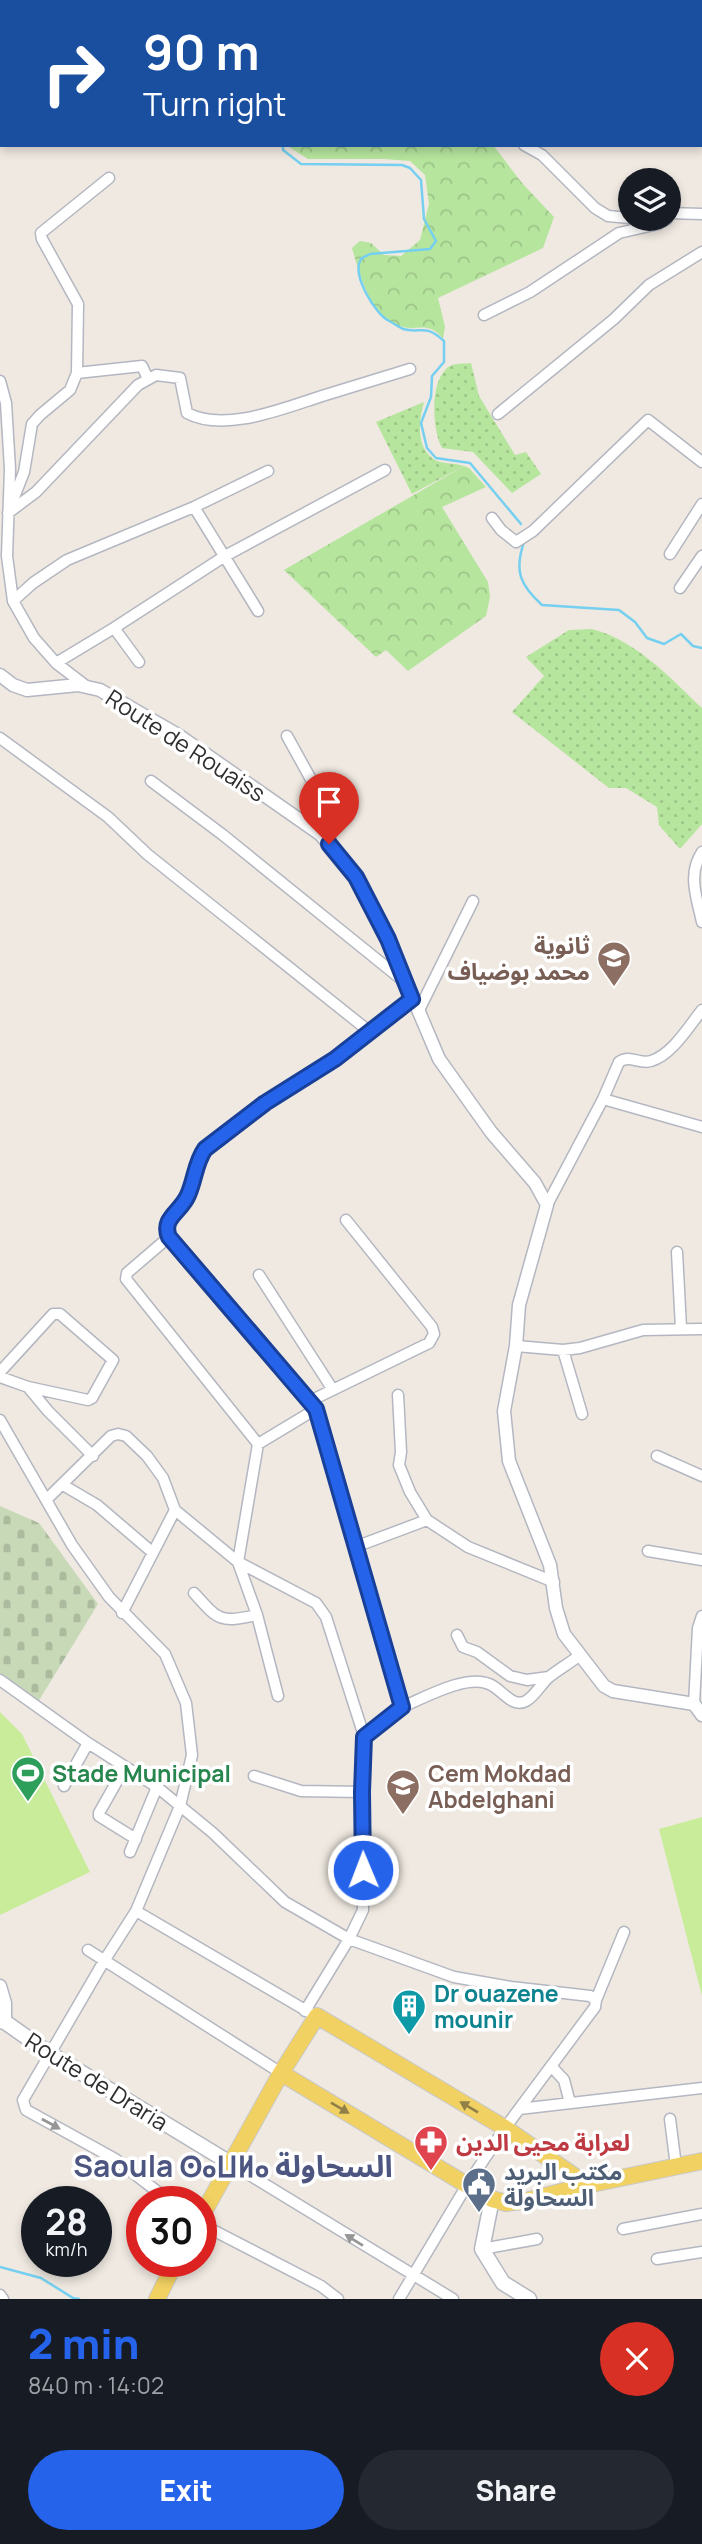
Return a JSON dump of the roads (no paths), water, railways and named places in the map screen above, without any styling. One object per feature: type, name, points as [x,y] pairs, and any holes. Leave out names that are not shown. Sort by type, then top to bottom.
[{"type":"main road","points":[[217,2187],[312,2014],[505,2128],[587,2185]]},
{"type":"main road","name":"Route de Draria","points":[[2,2021],[49,2053],[230,2163]]},
{"type":"main road","points":[[281,2073],[467,2185],[492,2199],[506,2203],[526,2201],[702,2161]]},
{"type":"main road","points":[[492,2199],[482,2249],[503,2283],[529,2299]]},
{"type":"main road","points":[[157,2299],[168,2277]]},
{"type":"street","points":[[528,147],[542,155],[595,208],[608,216],[618,217]]},
{"type":"street","points":[[8,513],[24,472],[32,425],[70,390],[77,373],[78,304],[41,233],[109,178]]},
{"type":"street","points":[[681,215],[702,214]]},
{"type":"street","points":[[484,315],[530,292],[619,233],[628,231]]},
{"type":"street","points":[[498,414],[614,319],[649,285],[702,252]]},
{"type":"street","points":[[77,373],[142,366],[148,379]]},
{"type":"street","points":[[8,513],[36,492],[138,385],[156,375],[180,378],[187,412],[197,418],[232,420],[259,416],[410,369]]},
{"type":"street","points":[[0,381],[6,403],[10,469],[7,556],[13,601],[34,638],[56,663],[86,686]]},
{"type":"street","points":[[492,518],[501,530],[516,542],[533,531],[648,420],[702,461]]},
{"type":"street","points":[[56,663],[225,556],[385,470]]},
{"type":"street","points":[[13,601],[33,583],[67,560],[268,471]]},
{"type":"street","points":[[670,554],[702,505]]},
{"type":"street","points":[[194,506],[258,611]]},
{"type":"street","points":[[680,588],[702,556]]},
{"type":"street","points":[[114,628],[139,662]]},
{"type":"street","name":"Route de Rouaiss","points":[[0,675],[13,685],[32,691],[71,685],[100,690],[178,735],[320,834],[356,877],[388,939],[439,1059],[491,1132],[535,1183],[547,1205]]},
{"type":"street","points":[[288,736],[329,812],[332,825],[329,844]]},
{"type":"street","points":[[0,738],[117,824],[147,854],[370,1032]]},
{"type":"street","points":[[151,781],[223,835],[407,984]]},
{"type":"street","points":[[702,852],[696,862],[702,922]]},
{"type":"street","points":[[418,1012],[473,901]]},
{"type":"street","points":[[402,1707],[313,1405],[169,1237],[166,1229],[168,1220],[183,1205],[188,1195],[205,1149],[265,1103],[326,1065],[412,999]]},
{"type":"street","points":[[702,1010],[660,1057],[645,1063],[623,1059],[619,1062],[547,1205],[519,1306],[516,1346],[504,1411],[509,1461],[550,1565],[556,1608],[564,1634],[604,1686],[613,1691],[698,1710],[698,1628],[702,1616]]},
{"type":"street","points":[[603,1098],[702,1127]]},
{"type":"street","points":[[278,1696],[257,1615],[238,1562],[258,1444],[333,1390],[429,1343],[434,1334],[432,1327],[346,1220]]},
{"type":"street","points":[[169,1237],[127,1273],[126,1279],[258,1444]]},
{"type":"street","points":[[677,1252],[681,1328]]},
{"type":"street","points":[[259,1275],[333,1390]]},
{"type":"street","points":[[53,1314],[60,1314],[113,1360],[88,1401],[28,1387],[0,1375],[53,1314]]},
{"type":"street","points":[[516,1346],[563,1350],[580,1348],[643,1330],[702,1329]]},
{"type":"street","points":[[563,1350],[582,1414]]},
{"type":"street","points":[[28,1387],[48,1411],[93,1455]]},
{"type":"street","points":[[48,1411],[57,1392]]},
{"type":"street","points":[[398,1395],[401,1452],[399,1465],[410,1492],[427,1520],[468,1547],[554,1582]]},
{"type":"street","points":[[0,1420],[72,1545],[122,1612],[165,1654],[186,1703],[192,1755],[180,1806],[136,1911],[23,2100],[26,2110],[115,2159],[150,2186]]},
{"type":"street","points":[[47,1499],[111,1436],[126,1436],[147,1456],[163,1478],[174,1510],[238,1562],[316,1603],[326,1617],[364,1737],[363,1910],[312,2014],[136,1911]]},
{"type":"street","points":[[657,1455],[702,1476]]},
{"type":"street","points":[[64,1485],[97,1505],[152,1552]]},
{"type":"street","points":[[122,1612],[174,1510]]},
{"type":"street","points":[[355,1547],[427,1520]]},
{"type":"street","points":[[648,1551],[702,1560]]},
{"type":"street","points":[[194,1593],[212,1613],[222,1619],[232,1620],[257,1615]]},
{"type":"street","points":[[457,1635],[463,1647],[477,1652],[510,1676],[527,1680],[549,1677]]},
{"type":"street","points":[[364,1737],[402,1707],[457,1684],[490,1684],[509,1699],[526,1701],[549,1677],[580,1655]]},
{"type":"street","points":[[0,1680],[88,1743],[157,1787],[231,1849],[285,1902],[349,1939],[454,1977],[590,1996],[596,2004]]},
{"type":"street","points":[[0,1696],[13,1690]]},
{"type":"street","points":[[64,1786],[88,1743]]},
{"type":"street","points":[[125,1767],[99,1816],[136,1839]]},
{"type":"street","points":[[254,1776],[300,1791],[362,1792]]},
{"type":"street","points":[[130,1852],[157,1787]]},
{"type":"street","points":[[399,2299],[467,2185],[505,2128],[596,2004],[624,1932]]},
{"type":"street","points":[[88,1950],[281,2073]]},
{"type":"street","points":[[0,1986],[5,2003],[2,2021]]},
{"type":"street","points":[[551,2066],[564,2080],[570,2103]]},
{"type":"street","points":[[519,2109],[702,2088]]},
{"type":"street","points":[[670,2119],[676,2166]]},
{"type":"street","points":[[230,2163],[453,2299]]},
{"type":"street","points":[[623,2229],[702,2214]]},
{"type":"street","points":[[217,2232],[321,2286],[338,2299]]},
{"type":"street","points":[[482,2249],[537,2239]]},
{"type":"street","points":[[657,2259],[702,2252]]},
{"type":"waterway","points":[[283,147],[283,150],[301,164],[402,165],[410,168],[421,180],[424,219],[436,241],[430,249],[370,254],[361,259],[359,274],[371,302],[383,317],[403,329],[432,332],[444,341],[444,362],[432,376],[431,397],[421,423],[427,448],[436,458],[470,463],[521,524]]},
{"type":"waterway","points":[[524,542],[520,561],[521,577],[528,591],[542,605],[619,610],[635,622],[647,638],[664,644],[681,634],[693,646],[702,648]]},
{"type":"waterway","points":[[0,2267],[41,2278],[79,2299]]},
{"type":"place","name":"ثانوية محمد بوضياف","points":[[614,988]]},
{"type":"place","name":"Stade Municipal","points":[[28,1803]]},
{"type":"place","name":"Cem Mokdad Abdelghani","points":[[403,1816]]},
{"type":"place","name":"Dr ouazene mounir","points":[[409,2036]]},
{"type":"place","name":"لعرابة محيى الدين","points":[[431,2172]]},
{"type":"place","name":"مكتب البريد السحاولة","points":[[479,2214]]},
{"type":"district","name":"Saoula ⵙⴰⵡⵍⴰ السحاولة","points":[[233,2165]]}]
